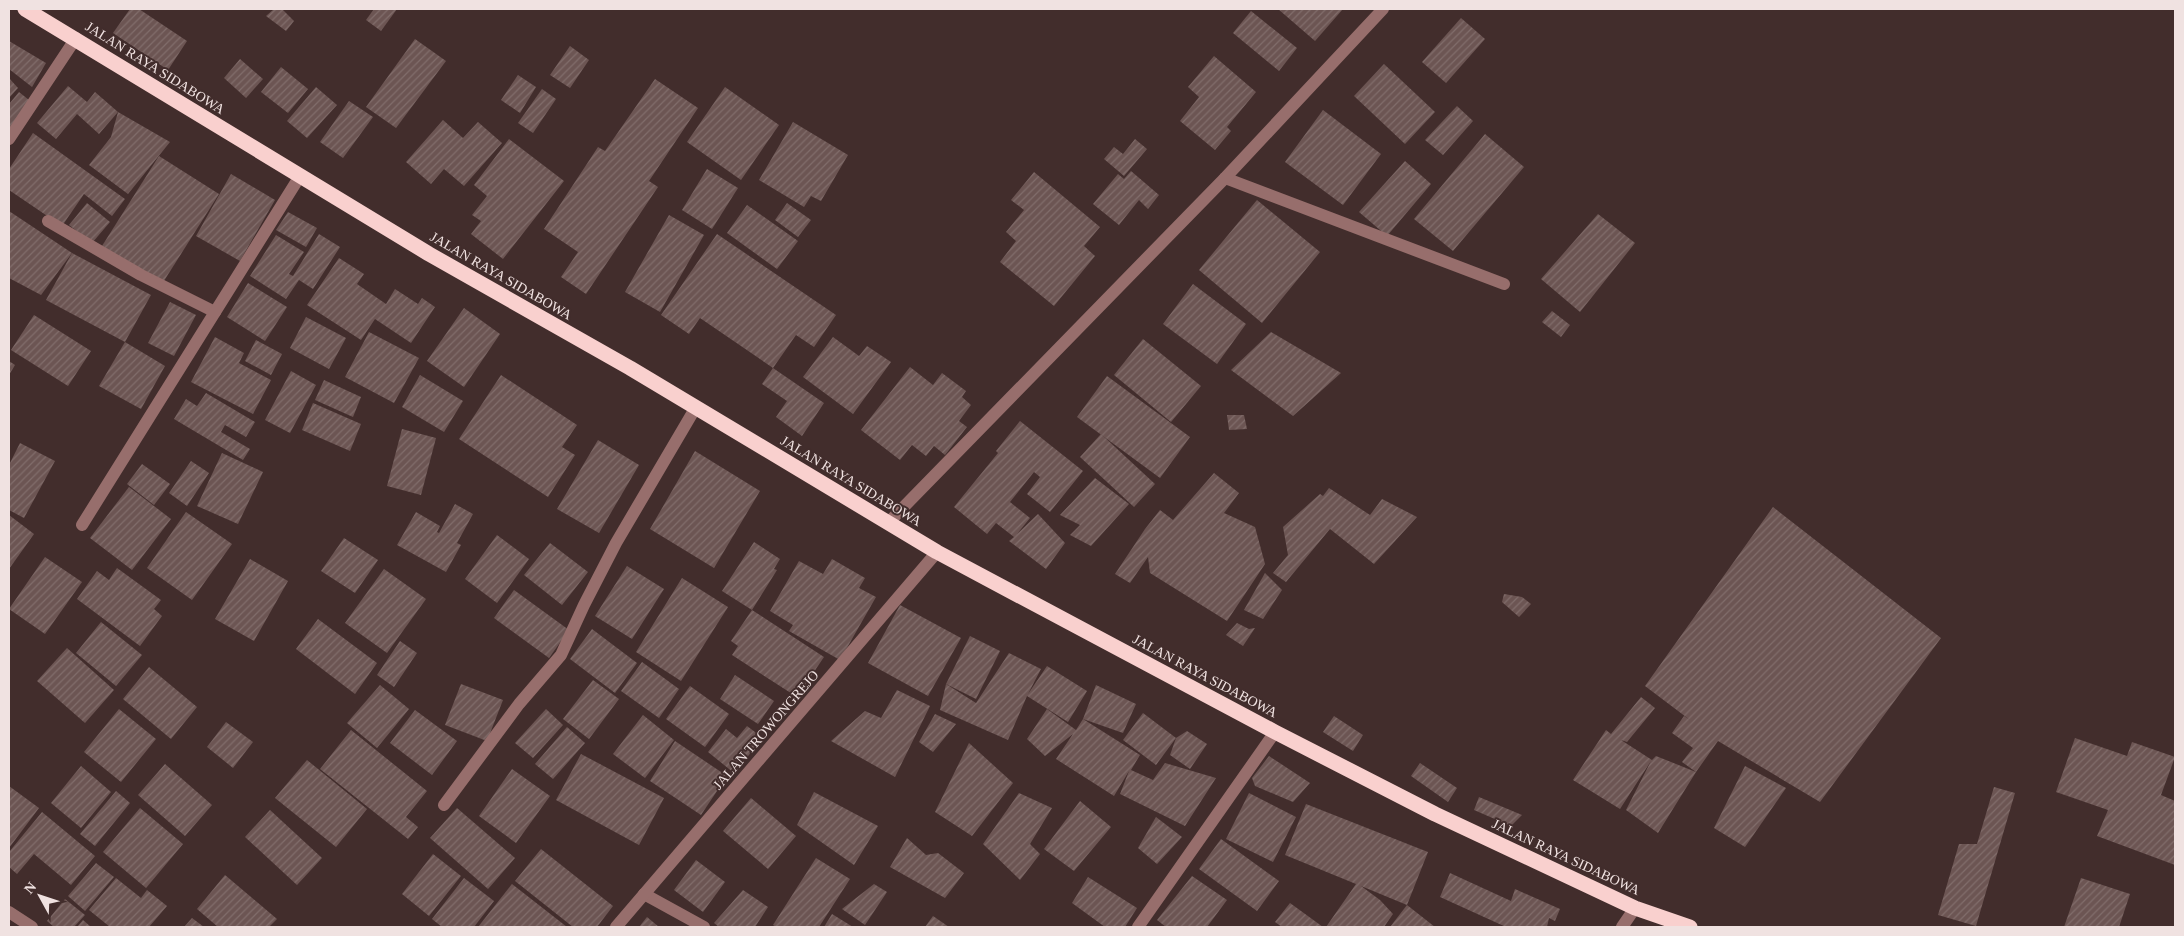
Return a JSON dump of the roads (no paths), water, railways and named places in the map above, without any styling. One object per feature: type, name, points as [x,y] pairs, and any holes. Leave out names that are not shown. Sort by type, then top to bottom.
[{"type":"highway","name":"JALAN RAYA SIDABOWA","points":[[25,9],[76,38],[429,254],[696,408],[937,552],[1275,732],[1434,814],[1635,908],[1690,927]]},
{"type":"street","points":[[889,522],[1225,178],[1383,9]]},
{"type":"street","points":[[9,139],[76,38]]},
{"type":"street","points":[[82,525],[300,176]]},
{"type":"street","points":[[1225,178],[1504,284]]},
{"type":"street","points":[[48,221],[141,275],[215,312]]},
{"type":"street","points":[[444,805],[519,704],[561,654],[616,543],[696,408]]},
{"type":"street","name":"JALAN TROWONGREJO","points":[[616,927],[937,552]]},
{"type":"street","points":[[1138,927],[1275,732]]},
{"type":"street","points":[[644,894],[704,927]]},
{"type":"street","points":[[1622,927],[1635,908]]},
{"type":"street","points":[[9,912],[32,927]]}]
